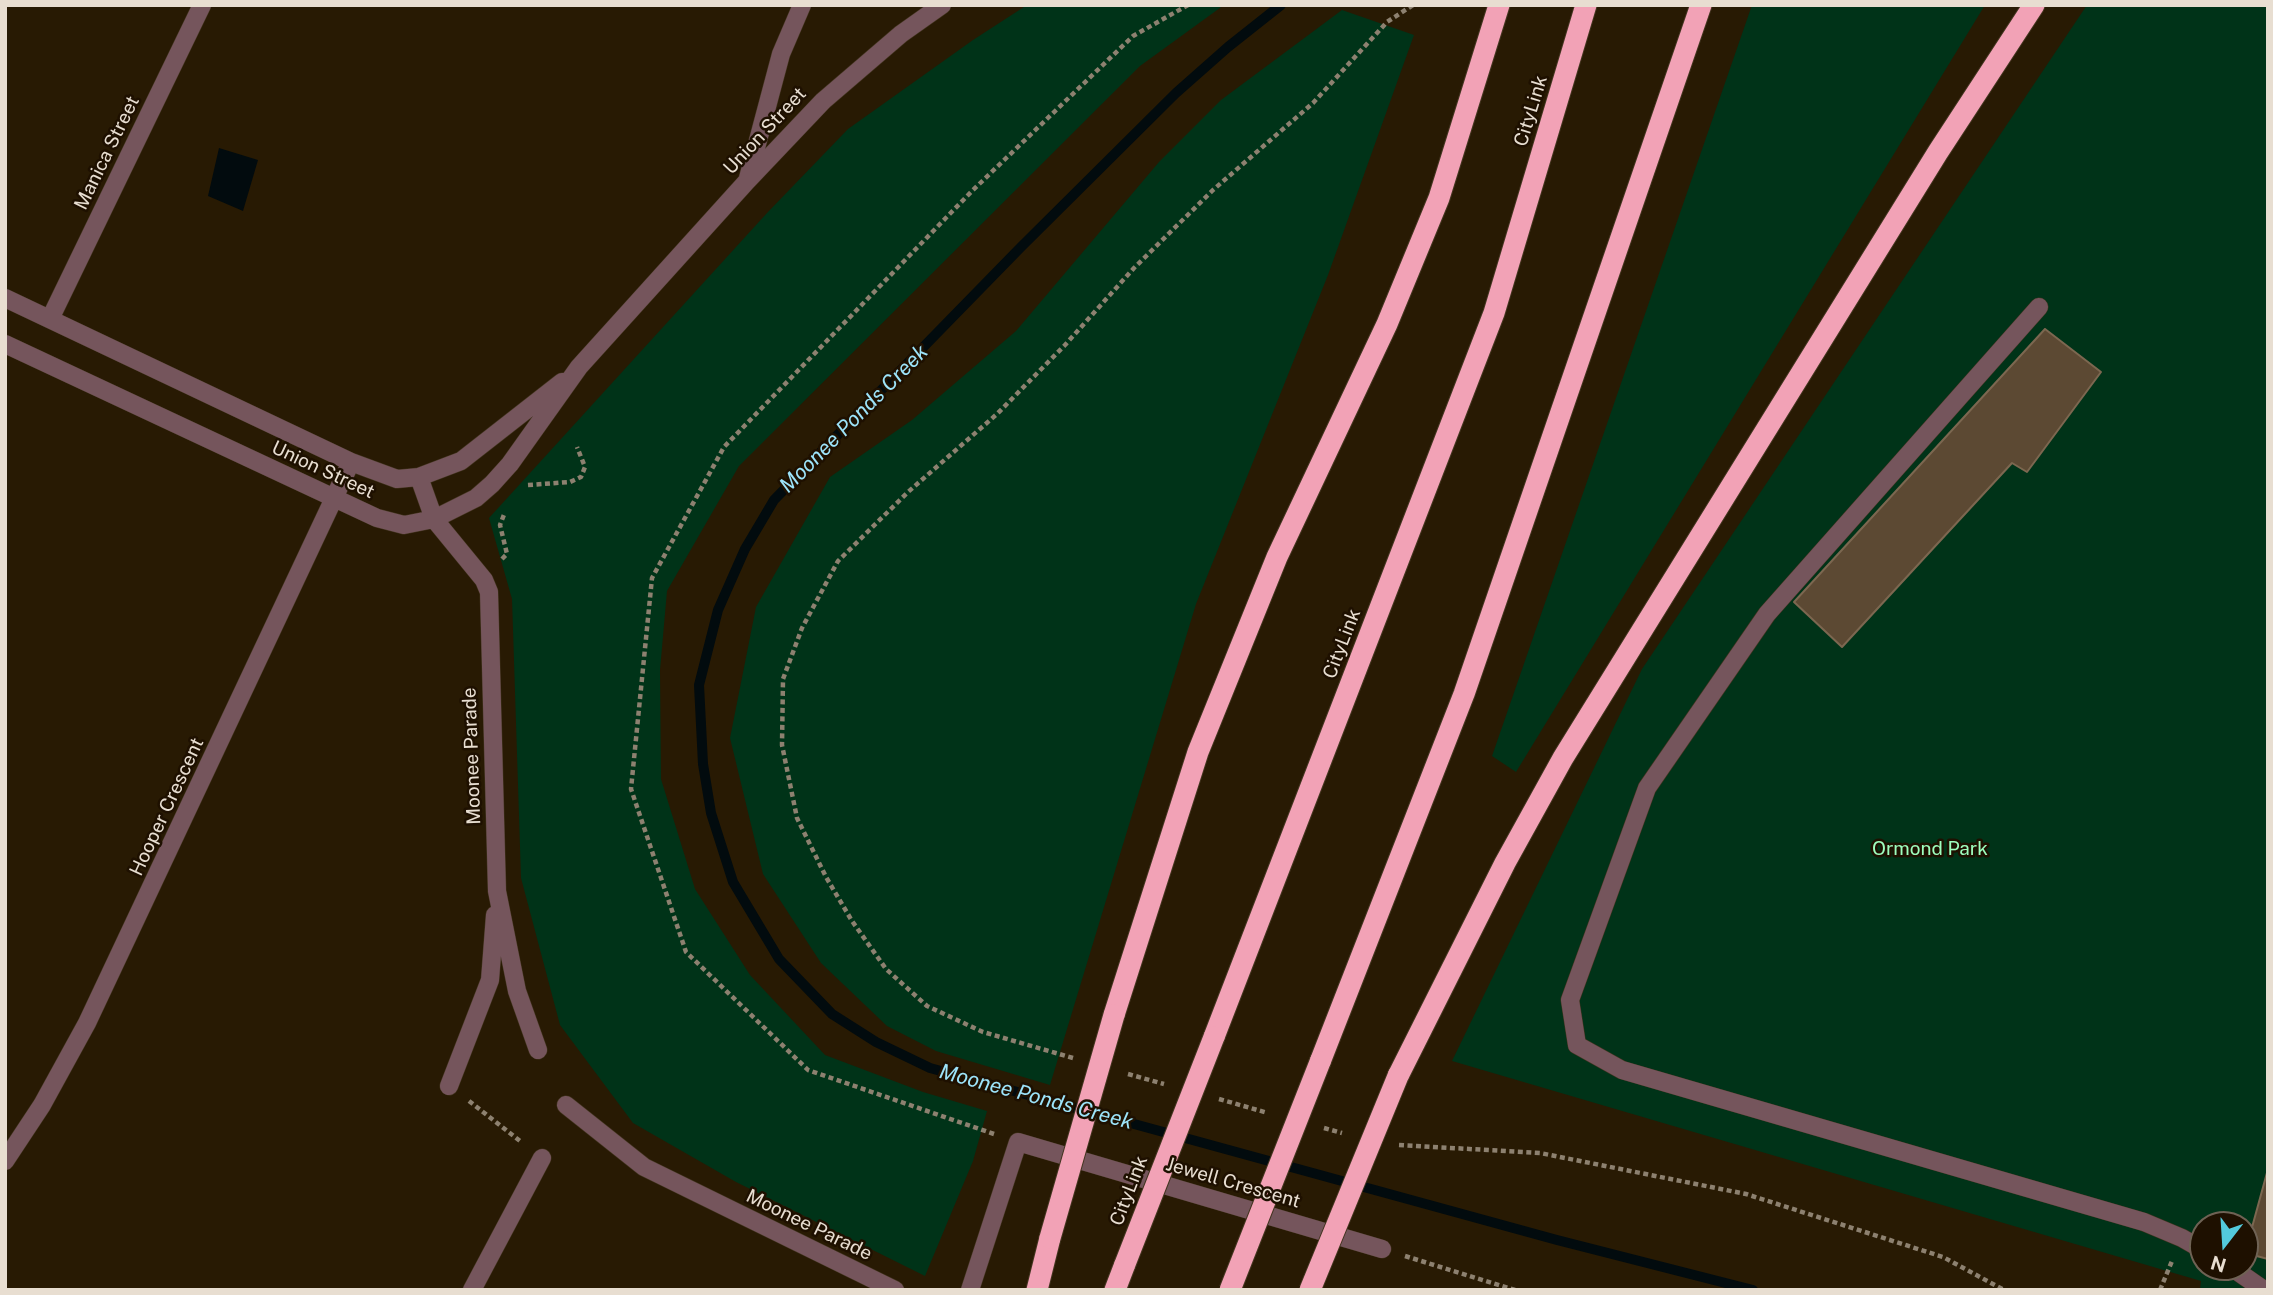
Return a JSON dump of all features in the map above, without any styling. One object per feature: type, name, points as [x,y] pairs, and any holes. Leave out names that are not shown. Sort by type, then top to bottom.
[{"type":"highway","points":[[1037,1290],[1114,1015],[1198,752],[1277,556],[1387,324],[1439,198],[1499,5]]},
{"type":"highway","name":"CityLink","points":[[1115,1290],[1494,313],[1586,5]]},
{"type":"highway","points":[[1230,1290],[1464,694],[1701,5]]},
{"type":"highway","points":[[1310,1290],[1398,1076],[1505,863],[1563,758],[1938,152],[2034,5]]},
{"type":"street","name":"Manica Street","points":[[50,319],[202,5]]},
{"type":"street","points":[[748,180],[781,54],[802,5]]},
{"type":"street","name":"Union Street","points":[[5,344],[377,518],[404,525],[434,519],[476,498],[492,484],[510,464],[579,367],[822,101],[856,70],[942,5]]},
{"type":"street","name":"Union Street","points":[[5,298],[351,462],[397,479],[419,477],[461,461],[579,367]]},
{"type":"street","points":[[2039,307],[1767,614],[1647,788],[1570,1000],[1577,1045],[1622,1070],[2144,1222],[2189,1242]]},
{"type":"street","name":"Hooper Crescent","points":[[5,1161],[42,1105],[94,1010],[351,462]]},
{"type":"street","points":[[419,477],[434,519],[484,580]]},
{"type":"street","name":"Moonee Parade","points":[[484,580],[489,592],[497,891],[517,991],[538,1050]]},
{"type":"street","points":[[449,1086],[490,980],[497,891]]},
{"type":"street","name":"Moonee Parade","points":[[566,1105],[644,1167],[895,1290]]},
{"type":"street","points":[[971,1290],[1018,1142]]},
{"type":"street","name":"Jewell Crescent","points":[[1018,1142],[1382,1249]]},
{"type":"street","points":[[472,1290],[542,1158]]},
{"type":"path","points":[[1018,1142],[808,1070],[686,952],[631,789],[652,578],[724,447],[972,191],[1133,36],[1188,5]]},
{"type":"path","points":[[524,486],[570,482],[581,477],[585,467],[577,447]]},
{"type":"path","points":[[484,580],[507,554],[500,525],[507,508]]},
{"type":"path","points":[[449,1086],[542,1158]]},
{"type":"path","points":[[1382,1249],[1515,1290]]},
{"type":"green space","points":[[1027,5],[1224,5],[1140,66],[739,466],[667,591],[660,670],[661,779],[695,889],[750,975],[825,1055],[923,1092],[987,1111],[973,1161],[925,1276],[736,1182],[633,1123],[560,1025],[521,878],[512,599],[489,518],[767,213],[848,129]]},
{"type":"green space","points":[[1752,5],[1985,5],[1516,772],[1492,756]]},
{"type":"green space","name":"Ormond Park","points":[[2087,5],[2268,5],[2268,1290],[2200,1290],[2201,1281],[2259,1281],[2259,1211],[2189,1211],[2189,1277],[1452,1061],[1642,669]]},
{"type":"green space","points":[[1342,10],[1414,35],[1328,275],[1196,604],[1050,1085],[936,1051],[887,1026],[821,963],[763,874],[730,738],[756,607],[830,477],[912,420],[1016,331],[1159,162],[1221,100]]},
{"type":"shaded area","points":[[219,148],[258,160],[243,211],[208,196]]},
{"type":"building","points":[[2045,329],[2101,372],[2027,472],[2012,463],[1842,647],[1794,602]]},
{"type":"building","points":[[2268,1169],[2268,1259],[2259,1257],[2259,1211],[2256,1211]]},
{"type":"waterway","name":"Moonee Ponds Creek","points":[[1281,5],[1176,93],[774,500],[745,549],[718,610],[699,685],[703,764],[711,813],[733,882],[779,959],[832,1014],[876,1042],[930,1068],[1557,1240],[1753,1290]]}]
